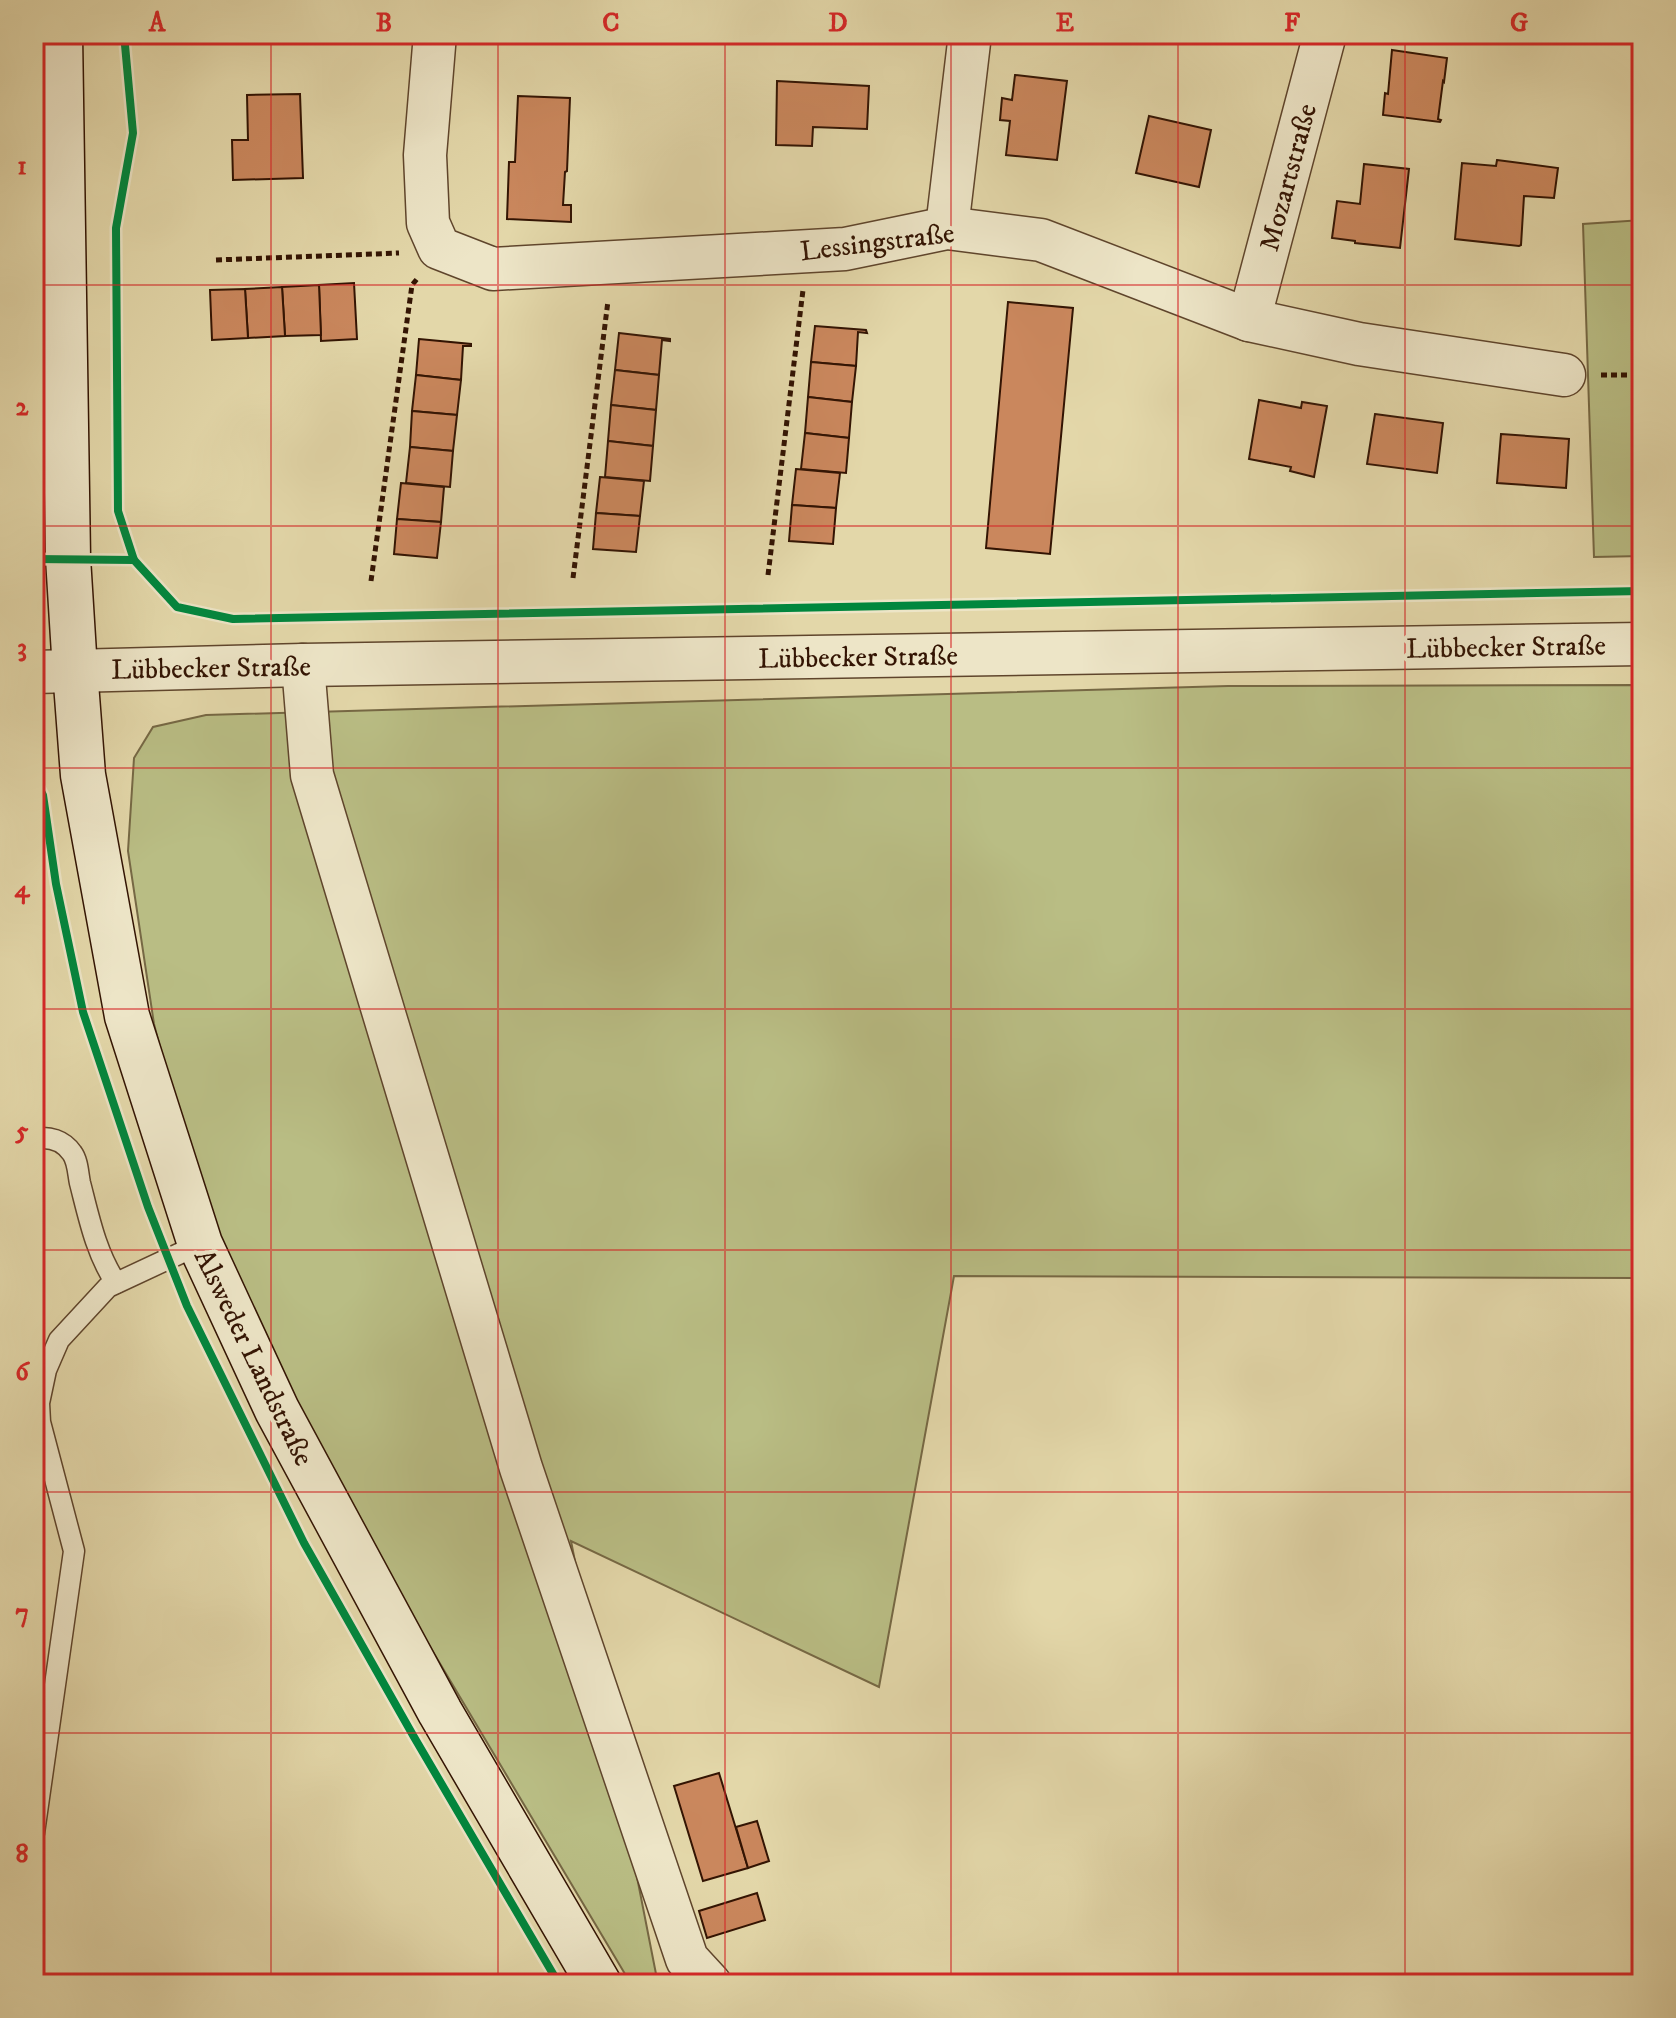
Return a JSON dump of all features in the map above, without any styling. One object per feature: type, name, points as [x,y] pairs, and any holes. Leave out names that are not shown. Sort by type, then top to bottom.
[{"type":"main road","name":"Alsweder Landstraße","points":[[60,34],[68,558],[54,671],[83,775],[127,1016],[200,1244],[277,1410],[440,1712],[599,1984]]},
{"type":"street","points":[[435,34],[425,155],[428,223],[435,239]]},
{"type":"street","points":[[947,228],[970,34]]},
{"type":"street","name":"Mozartstraße","points":[[1249,320],[1325,34]]},
{"type":"street","name":"Lessingstraße","points":[[435,239],[493,269],[845,249],[947,228],[1041,240],[1249,320],[1359,344],[1564,375]]},
{"type":"street","name":"Lübbecker Straße","points":[[54,671],[1642,644]]},
{"type":"street","points":[[303,665],[312,775],[521,1468],[687,1959],[710,1984]]},
{"type":"lane","points":[[34,1139],[43,1137],[60,1141],[74,1155],[97,1249],[116,1283]]},
{"type":"lane","points":[[34,1833],[74,1551],[36,1404],[59,1340],[108,1287],[200,1244]]},
{"type":"path","points":[[216,260],[405,253],[435,239]]},
{"type":"path","points":[[371,581],[412,285],[435,239]]},
{"type":"path","points":[[768,575],[808,251]]},
{"type":"path","points":[[573,578],[613,262]]},
{"type":"green space","points":[[1642,220],[1642,556],[1594,557],[1583,224]]},
{"type":"green space","points":[[1642,685],[1642,1278],[954,1276],[879,1687],[571,1541],[658,1984],[631,1984],[287,1407],[206,1226],[154,1024],[128,851],[134,758],[153,727],[206,715],[1228,686]]},
{"type":"building","points":[[1392,50],[1447,58],[1440,122],[1383,115]]},
{"type":"building","points":[[1015,75],[1067,81],[1057,160],[1006,155],[1010,121],[1000,120],[1002,98],[1012,100]]},
{"type":"building","points":[[777,81],[869,86],[867,129],[813,127],[812,146],[776,145]]},
{"type":"building","points":[[300,94],[303,178],[233,180],[232,140],[248,140],[247,95]]},
{"type":"building","points":[[518,96],[570,98],[563,205],[571,205],[571,222],[507,219],[509,162],[515,162]]},
{"type":"building","points":[[1149,116],[1211,130],[1199,187],[1136,173]]},
{"type":"building","points":[[1497,160],[1558,168],[1554,198],[1524,196],[1519,246],[1455,239],[1462,163],[1496,166]]},
{"type":"building","points":[[1364,164],[1409,169],[1400,248],[1332,238],[1337,201],[1360,204]]},
{"type":"building","points":[[354,283],[357,339],[321,341],[319,285]]},
{"type":"building","points":[[319,285],[321,335],[285,336],[282,287]]},
{"type":"building","points":[[282,287],[285,336],[248,338],[245,289]]},
{"type":"building","points":[[245,289],[248,338],[212,340],[210,290]]},
{"type":"building","points":[[1008,302],[1073,308],[1050,554],[986,548]]},
{"type":"building","points":[[815,326],[866,330],[867,333],[858,332],[856,366],[811,362]]},
{"type":"building","points":[[619,333],[670,339],[662,340],[659,375],[615,370]]},
{"type":"building","points":[[419,339],[471,344],[463,346],[461,380],[416,375]]},
{"type":"building","points":[[811,362],[856,366],[852,402],[808,397]]},
{"type":"building","points":[[615,370],[659,375],[656,410],[611,405]]},
{"type":"building","points":[[416,375],[461,380],[457,415],[412,411]]},
{"type":"building","points":[[808,397],[852,402],[849,438],[805,433]]},
{"type":"building","points":[[1259,400],[1301,408],[1302,402],[1327,406],[1314,477],[1290,471],[1291,467],[1249,459]]},
{"type":"building","points":[[611,405],[656,410],[653,446],[608,441]]},
{"type":"building","points":[[412,411],[457,415],[453,451],[410,447]]},
{"type":"building","points":[[1375,414],[1443,423],[1437,473],[1367,464]]},
{"type":"building","points":[[805,433],[849,438],[846,473],[801,469]]},
{"type":"building","points":[[1501,434],[1569,439],[1566,488],[1497,483]]},
{"type":"building","points":[[608,441],[653,446],[650,481],[605,477]]},
{"type":"building","points":[[410,447],[453,451],[450,487],[406,483]]},
{"type":"building","points":[[796,469],[840,473],[836,508],[792,505]]},
{"type":"building","points":[[600,477],[644,481],[640,516],[596,513]]},
{"type":"building","points":[[401,483],[444,487],[441,522],[397,519]]},
{"type":"building","points":[[792,505],[836,508],[833,544],[789,541]]},
{"type":"building","points":[[596,513],[640,516],[636,552],[593,549]]},
{"type":"building","points":[[397,519],[441,522],[437,558],[394,554]]},
{"type":"building","points":[[719,1773],[748,1868],[703,1881],[674,1786]]},
{"type":"building","points":[[757,1821],[769,1861],[748,1868],[736,1827]]},
{"type":"building","points":[[757,1893],[765,1920],[707,1938],[699,1911]]},
{"type":"cycle path","points":[[124,34],[133,133],[116,228],[118,511],[134,560]]},
{"type":"cycle path","points":[[34,559],[134,560],[177,607],[233,619],[1642,591]]},
{"type":"cycle path","points":[[34,778],[43,795],[56,884],[83,1012],[148,1207],[187,1306],[304,1543],[559,1984]]}]
